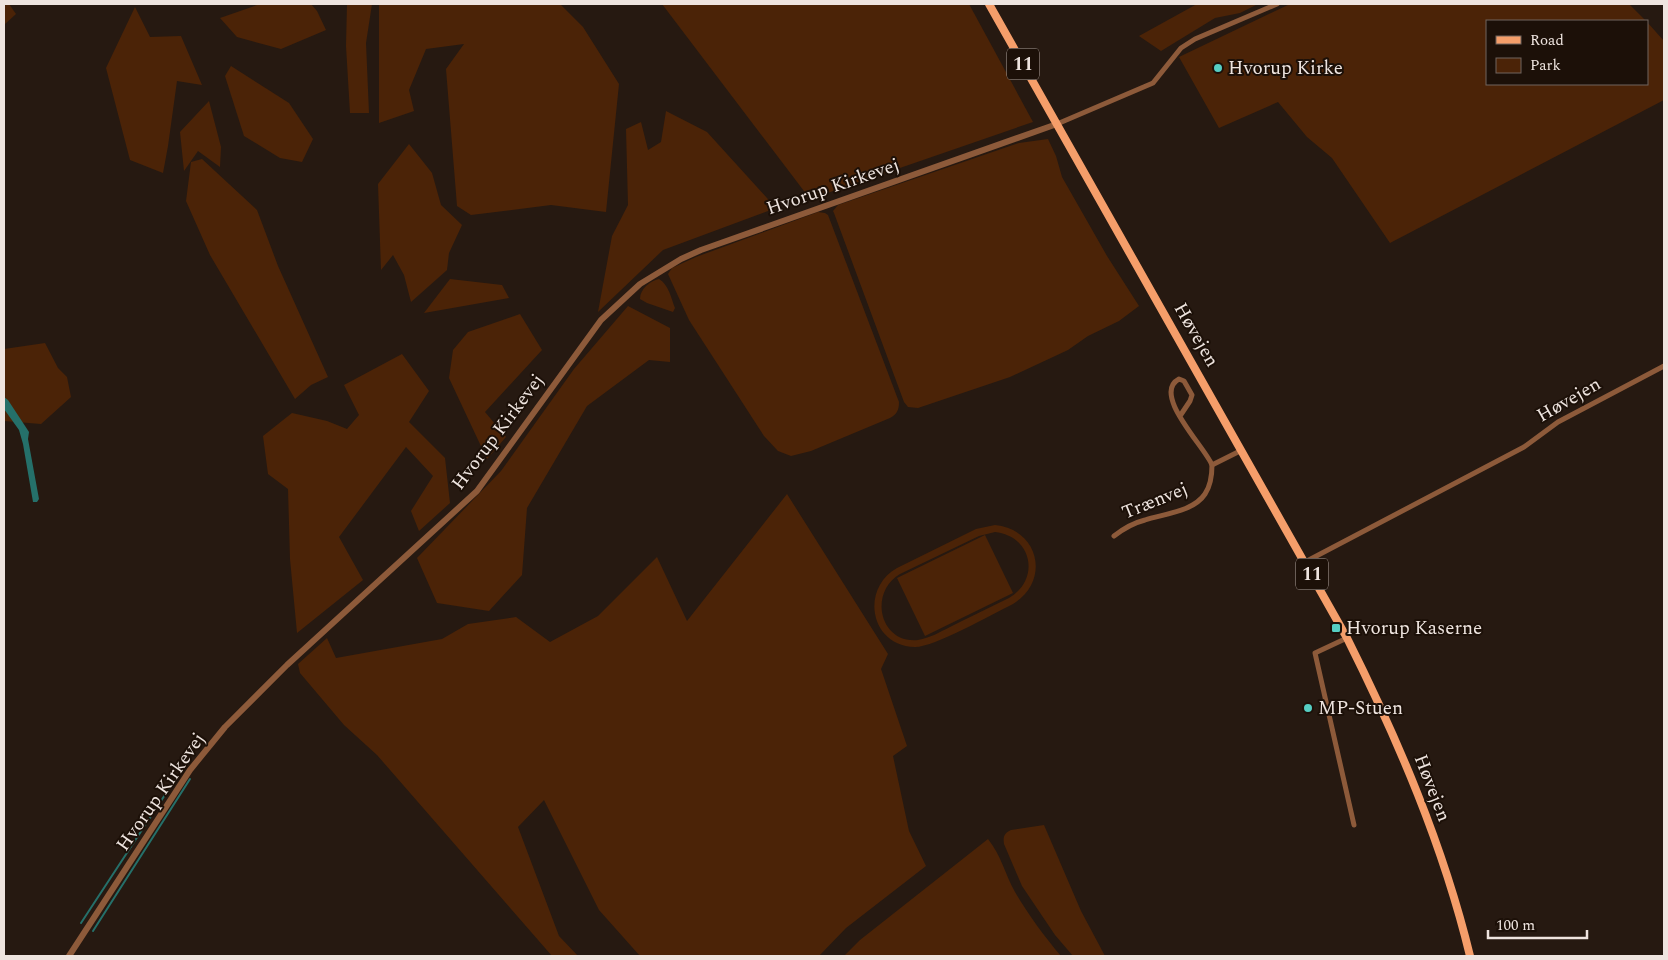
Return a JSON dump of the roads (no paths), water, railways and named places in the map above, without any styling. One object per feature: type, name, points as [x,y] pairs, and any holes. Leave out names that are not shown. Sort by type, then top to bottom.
[{"type":"main road","name":"Høvejen","points":[[989,4],[1347,638],[1389,723],[1413,782],[1436,844],[1470,956]]},
{"type":"street","points":[[1057,124],[1153,83],[1181,48],[1188,43],[1277,4]]},
{"type":"street","name":"Hvorup Kirkevej","points":[[69,956],[190,770],[226,727],[287,665],[477,491],[595,326],[640,284],[674,263],[701,250],[1057,124]]},
{"type":"street","name":"Høvejen","points":[[1305,562],[1524,447],[1558,422],[1664,366]]},
{"type":"street","points":[[1180,416],[1192,395],[1184,381],[1179,379],[1171,387],[1170,395],[1180,416],[1212,464],[1242,450]]},
{"type":"street","name":"Trænvej","points":[[1114,536],[1143,520],[1186,508],[1196,503],[1204,496],[1209,486],[1212,464]]},
{"type":"street","points":[[1347,638],[1315,653],[1354,825]]},
{"type":"water","points":[[4,397],[8,400],[29,432],[28,439],[39,499],[37,502],[33,502],[19,430],[4,409]]},
{"type":"waterway","points":[[81,923],[176,778]]},
{"type":"waterway","points":[[93,931],[190,779]]},
{"type":"place","name":"Hvorup Kirke","points":[[1218,68]]},
{"type":"place","name":"Hvorup Kaserne","points":[[1336,628]]},
{"type":"place","name":"MP-Stuen","points":[[1308,708]]}]
